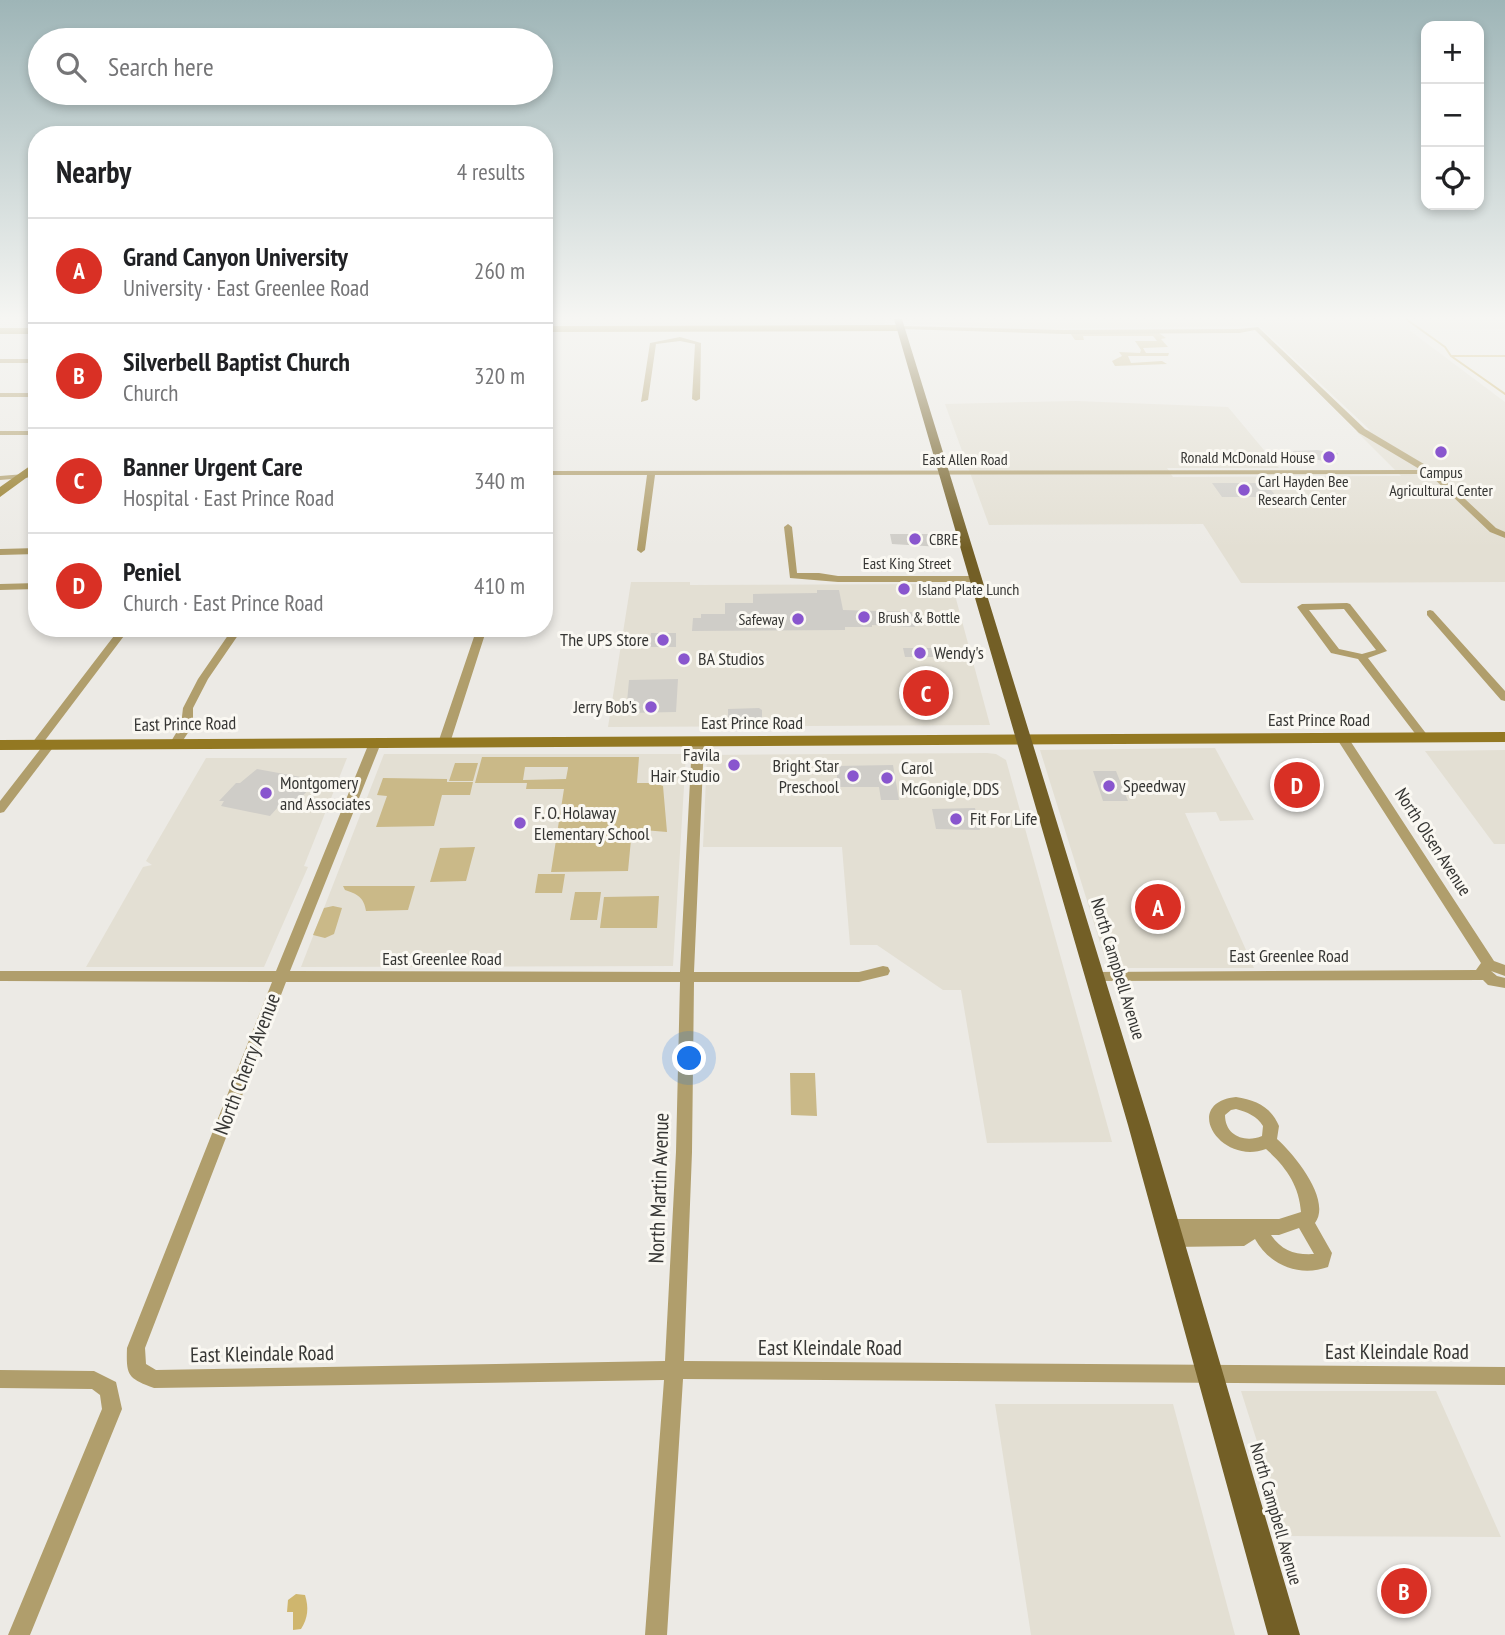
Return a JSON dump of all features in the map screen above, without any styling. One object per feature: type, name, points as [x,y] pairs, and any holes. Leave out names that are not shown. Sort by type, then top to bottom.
[{"type":"main road","name":"North Campbell Avenue","points":[[919,395],[944,468],[1170,1233],[1284,1635]]},
{"type":"main road","points":[[19,476],[28,463]]},
{"type":"main road","points":[[0,493],[28,470]]},
{"type":"main road","name":"East Prince Road","points":[[0,746],[1505,737]]},
{"type":"street","points":[[644,400],[645,395]]},
{"type":"street","points":[[1326,395],[1363,431],[1431,472],[1493,530],[1505,535]]},
{"type":"street","points":[[0,433],[28,433]]},
{"type":"street","points":[[944,468],[1001,473]]},
{"type":"street","name":"East Allen Road","points":[[553,473],[944,468],[1386,473]]},
{"type":"street","points":[[1386,473],[1431,472]]},
{"type":"street","points":[[641,550],[651,473]]},
{"type":"street","points":[[0,478],[28,476]]},
{"type":"street","name":"East King Street","points":[[788,527],[793,576],[838,579],[977,579]]},
{"type":"street","points":[[0,552],[28,551]]},
{"type":"street","points":[[0,587],[28,586]]},
{"type":"street","points":[[1362,657],[1382,651],[1347,606],[1301,607],[1335,651],[1362,657],[1424,738]]},
{"type":"street","points":[[1430,613],[1505,698]]},
{"type":"street","points":[[0,810],[119,637]]},
{"type":"street","points":[[176,743],[187,725],[188,708],[203,679],[232,637]]},
{"type":"street","points":[[444,743],[479,637]]},
{"type":"street","name":"North Olsen Avenue","points":[[1343,739],[1487,970]]},
{"type":"street","name":"North Cherry Avenue","points":[[154,1379],[136,1369],[136,1348],[376,743]]},
{"type":"street","name":"North Martin Avenue","points":[[656,1635],[674,1370],[698,743]]},
{"type":"street","points":[[1487,970],[1504,982]]},
{"type":"street","name":"East Greenlee Road","points":[[1094,977],[1487,970]]},
{"type":"street","name":"East Greenlee Road","points":[[0,976],[859,977],[883,971]]},
{"type":"street","points":[[1170,1233],[1244,1238],[1258,1227],[1279,1227],[1310,1217],[1310,1196],[1291,1161],[1268,1141]]},
{"type":"street","points":[[1258,1227],[1266,1245],[1289,1260],[1306,1264],[1322,1261],[1323,1253],[1304,1221]]},
{"type":"street","name":"East Kleindale Road","points":[[154,1379],[674,1370],[1505,1376]]},
{"type":"street","points":[[0,1379],[94,1380],[109,1390],[112,1409],[19,1635]]},
{"type":"shaded area","points":[[1333,395],[1496,395],[1505,402],[1505,582],[1241,583],[1203,524],[989,525],[945,404],[1076,401],[1228,407],[1279,468],[1167,468],[1173,477],[1401,476],[1356,431],[1370,430]]},
{"type":"shaded area","points":[[631,582],[690,582],[690,585],[952,584],[990,725],[608,727]]},
{"type":"shaded area","points":[[1215,748],[1254,820],[1220,821],[1216,812],[1185,813],[1254,968],[1108,968],[1040,750]]},
{"type":"shaded area","points":[[1505,750],[1505,844],[1494,844],[1425,751]]},
{"type":"shaded area","name":"F. O. Holaway Elementary School","points":[[384,754],[686,754],[673,966],[301,967]]},
{"type":"shaded area","points":[[996,754],[1006,760],[1112,1142],[987,1143],[961,990],[943,990],[877,945],[850,945],[842,847],[703,847],[707,755]]},
{"type":"shaded area","points":[[482,757],[639,757],[637,783],[663,786],[667,832],[632,829],[628,871],[551,872],[564,789],[526,789],[527,783],[475,783]],"holes":[[[525,767],[568,767],[566,779],[523,780]]]},
{"type":"shaded area","points":[[206,758],[347,758],[304,866],[308,867],[264,967],[86,967],[143,867],[152,865],[146,861]]},
{"type":"shaded area","points":[[455,763],[478,763],[473,781],[449,781]]},
{"type":"shaded area","points":[[383,778],[473,782],[470,795],[442,795],[434,826],[376,827],[387,796],[377,795]]},
{"type":"shaded area","points":[[475,847],[466,881],[430,882],[440,848]]},
{"type":"shaded area","points":[[538,874],[565,874],[562,893],[535,893]]},
{"type":"shaded area","points":[[343,886],[415,886],[408,910],[366,911],[362,899],[345,890]]},
{"type":"shaded area","points":[[575,892],[601,892],[597,920],[570,920]]},
{"type":"shaded area","points":[[659,896],[657,928],[600,928],[604,897]]},
{"type":"shaded area","points":[[324,908],[342,908],[334,934],[325,938],[313,935]]},
{"type":"shaded area","points":[[790,1073],[815,1073],[817,1116],[791,1115]]},
{"type":"shaded area","points":[[1241,1391],[1436,1391],[1501,1537],[1287,1536]]},
{"type":"shaded area","points":[[995,1404],[1173,1404],[1235,1635],[1031,1635]]},
{"type":"shaded area","points":[[296,1594],[305,1595],[307,1613],[301,1629],[293,1630],[293,1612],[287,1612],[288,1600]]},
{"type":"building","points":[[1293,451],[1338,453],[1334,463],[1293,455]]},
{"type":"building","name":"Carl Hayden Bee Research Center","points":[[1212,483],[1265,483],[1277,497],[1222,497]]},
{"type":"building","name":"CBRE","points":[[890,534],[937,534],[941,547],[892,544]]},
{"type":"building","points":[[817,590],[839,590],[843,610],[912,612],[915,627],[872,625],[845,627],[845,630],[692,631],[693,618],[701,618],[701,614],[725,614],[725,603],[753,603],[753,594],[817,593]]},
{"type":"building","points":[[651,633],[676,633],[676,647],[649,647]]},
{"type":"building","name":"Wendy's","points":[[903,648],[933,648],[936,657],[905,657]]},
{"type":"building","points":[[916,677],[924,684],[929,683],[946,697],[920,708],[909,698],[913,696],[907,691],[910,685],[904,681]]},
{"type":"building","points":[[678,679],[676,712],[626,713],[629,680]]},
{"type":"building","points":[[728,709],[762,710],[762,720],[728,719]]},
{"type":"building","points":[[893,765],[899,800],[881,800],[879,787],[838,787],[836,766]]},
{"type":"building","name":"Montgomery and Associates","points":[[257,769],[306,778],[301,784],[312,786],[290,809],[278,807],[270,816],[221,806],[224,801],[219,801],[236,783],[240,783]]},
{"type":"building","name":"Speedway","points":[[1093,771],[1116,771],[1128,801],[1103,801]]},
{"type":"building","name":"Fit For Life","points":[[975,808],[980,830],[936,829],[932,809]]},
{"type":"place","name":"Campus Agricultural Center","points":[[1441,452]]},
{"type":"place","name":"Ronald McDonald House","points":[[1329,457]]},
{"type":"place","name":"Carl Hayden Bee Research Center","points":[[1244,490]]},
{"type":"place","name":"CBRE","points":[[915,539]]},
{"type":"place","name":"Island Plate Lunch","points":[[904,589]]},
{"type":"place","name":"Brush & Bottle","points":[[864,617]]},
{"type":"place","name":"Safeway","points":[[798,619]]},
{"type":"place","name":"The UPS Store","points":[[663,640]]},
{"type":"place","name":"Wendy's","points":[[920,653]]},
{"type":"place","name":"BA Studios","points":[[684,659]]},
{"type":"place","name":"Banner Urgent Care","points":[[926,693]]},
{"type":"place","name":"Jerry Bob's","points":[[651,707]]},
{"type":"place","name":"Favila Hair Studio","points":[[734,765]]},
{"type":"place","name":"Bright Star Preschool","points":[[853,776]]},
{"type":"place","name":"Carol McGonigle, DDS","points":[[887,778]]},
{"type":"place","name":"Peniel","points":[[1297,785]]},
{"type":"place","name":"Speedway","points":[[1109,786]]},
{"type":"place","name":"Montgomery and Associates","points":[[266,793]]},
{"type":"place","name":"Fit For Life","points":[[956,819]]},
{"type":"place","name":"F. O. Holaway Elementary School","points":[[520,823]]},
{"type":"place","name":"Grand Canyon University","points":[[1158,907]]},
{"type":"place","name":"Silverbell Baptist Church","points":[[1404,1591]]}]
